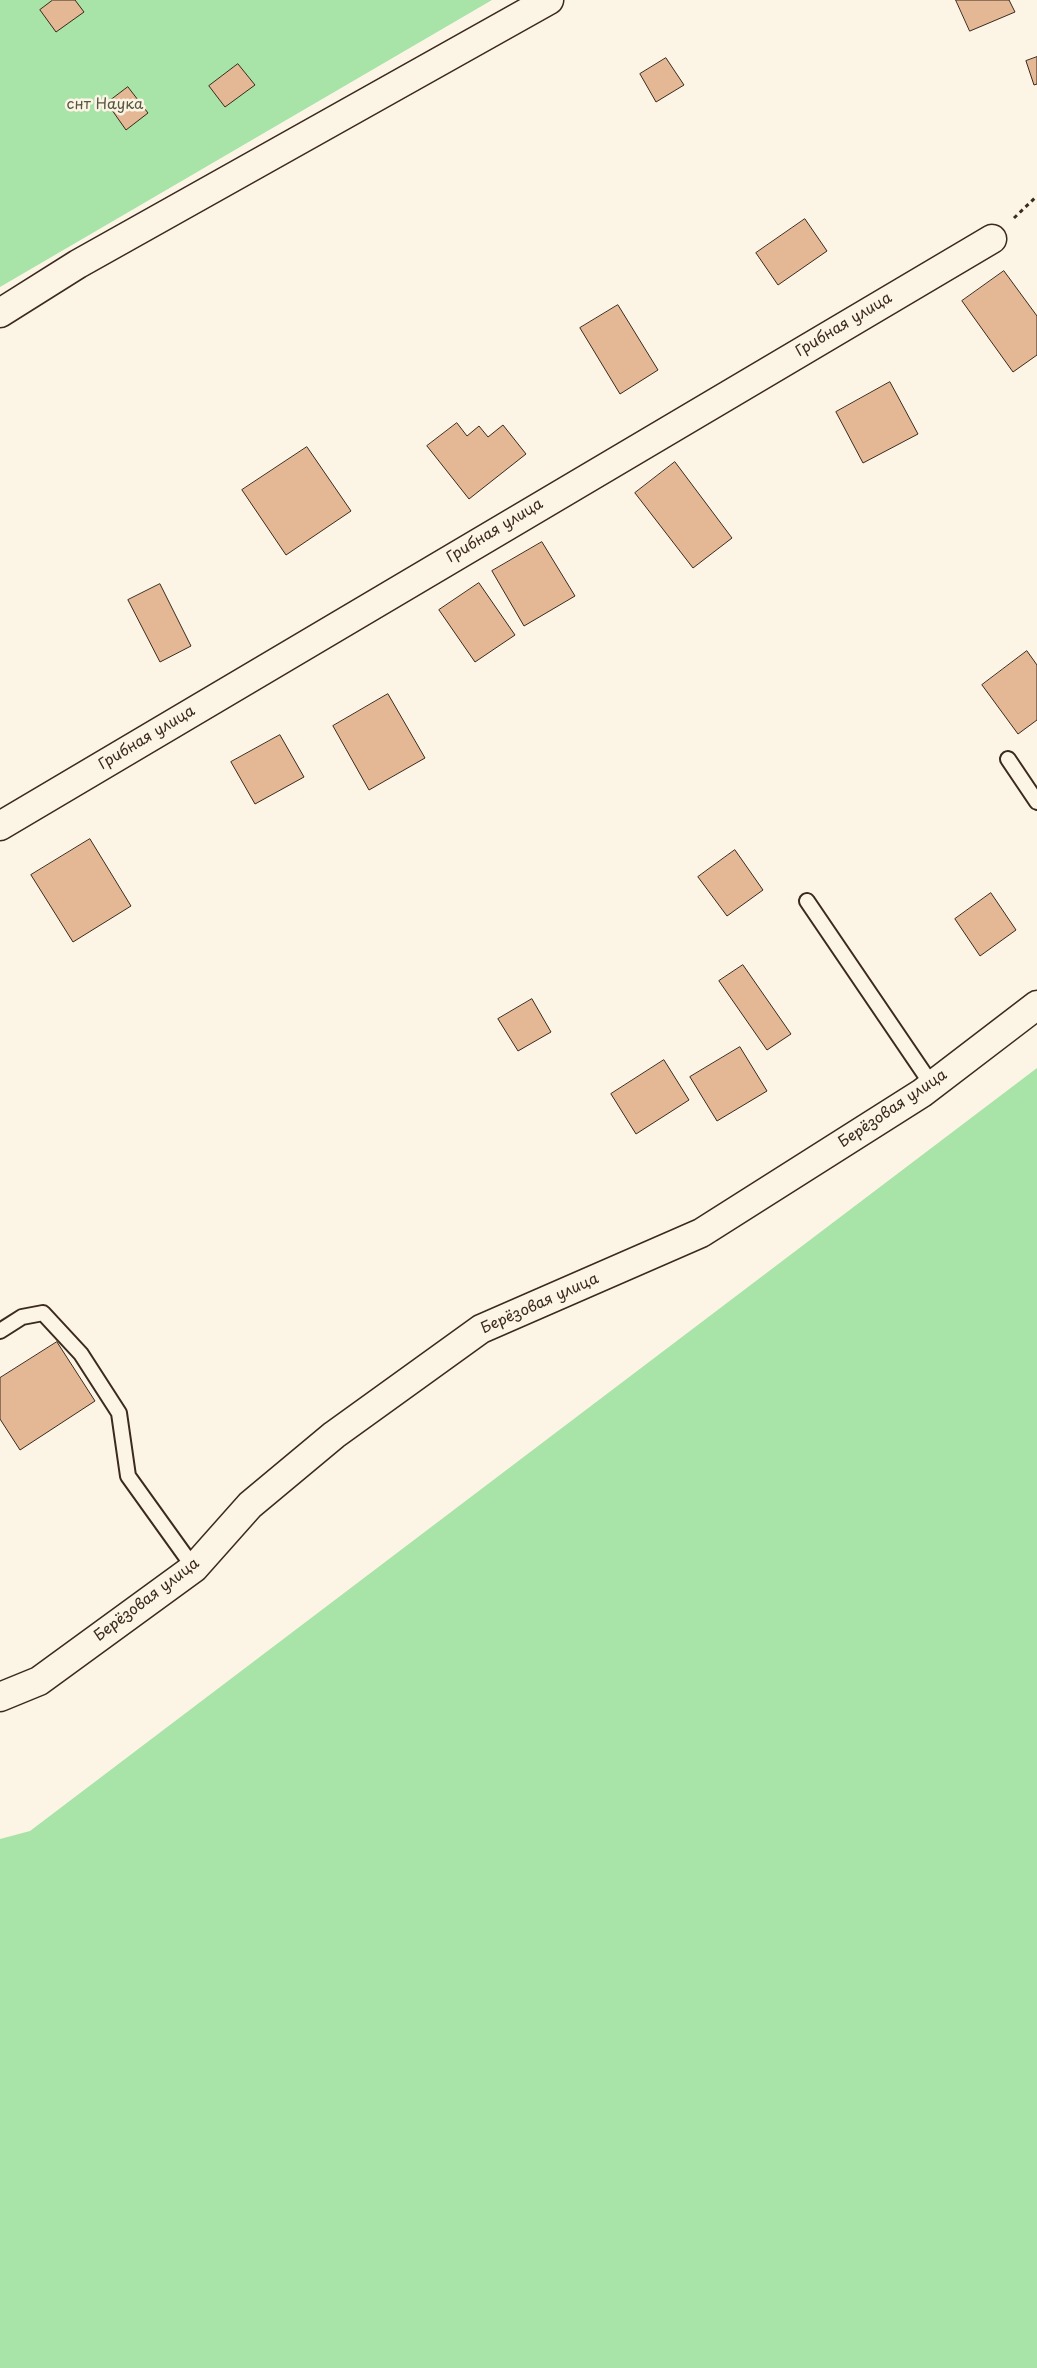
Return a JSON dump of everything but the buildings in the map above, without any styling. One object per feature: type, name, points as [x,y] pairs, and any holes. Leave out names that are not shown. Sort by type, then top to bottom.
[{"type":"street","points":[[0,313],[78,264],[549,0]]},
{"type":"street","name":"Грибная улица","points":[[0,826],[992,239]]},
{"type":"street","name":"Берёзовая улица","points":[[0,1697],[39,1681],[194,1568],[250,1505],[326,1441],[481,1329],[701,1233],[932,1085],[1037,1005]]},
{"type":"lane","points":[[1008,759],[1037,802]]},
{"type":"lane","points":[[807,900],[932,1085]]},
{"type":"lane","points":[[0,1331],[22,1317],[43,1313],[80,1354],[119,1413],[128,1476],[194,1568]]},
{"type":"green space","name":"снт Наука","points":[[0,0],[492,0],[0,287]]},
{"type":"green space","points":[[1037,1068],[1037,2368],[0,2368],[0,1839],[30,1831]]}]
